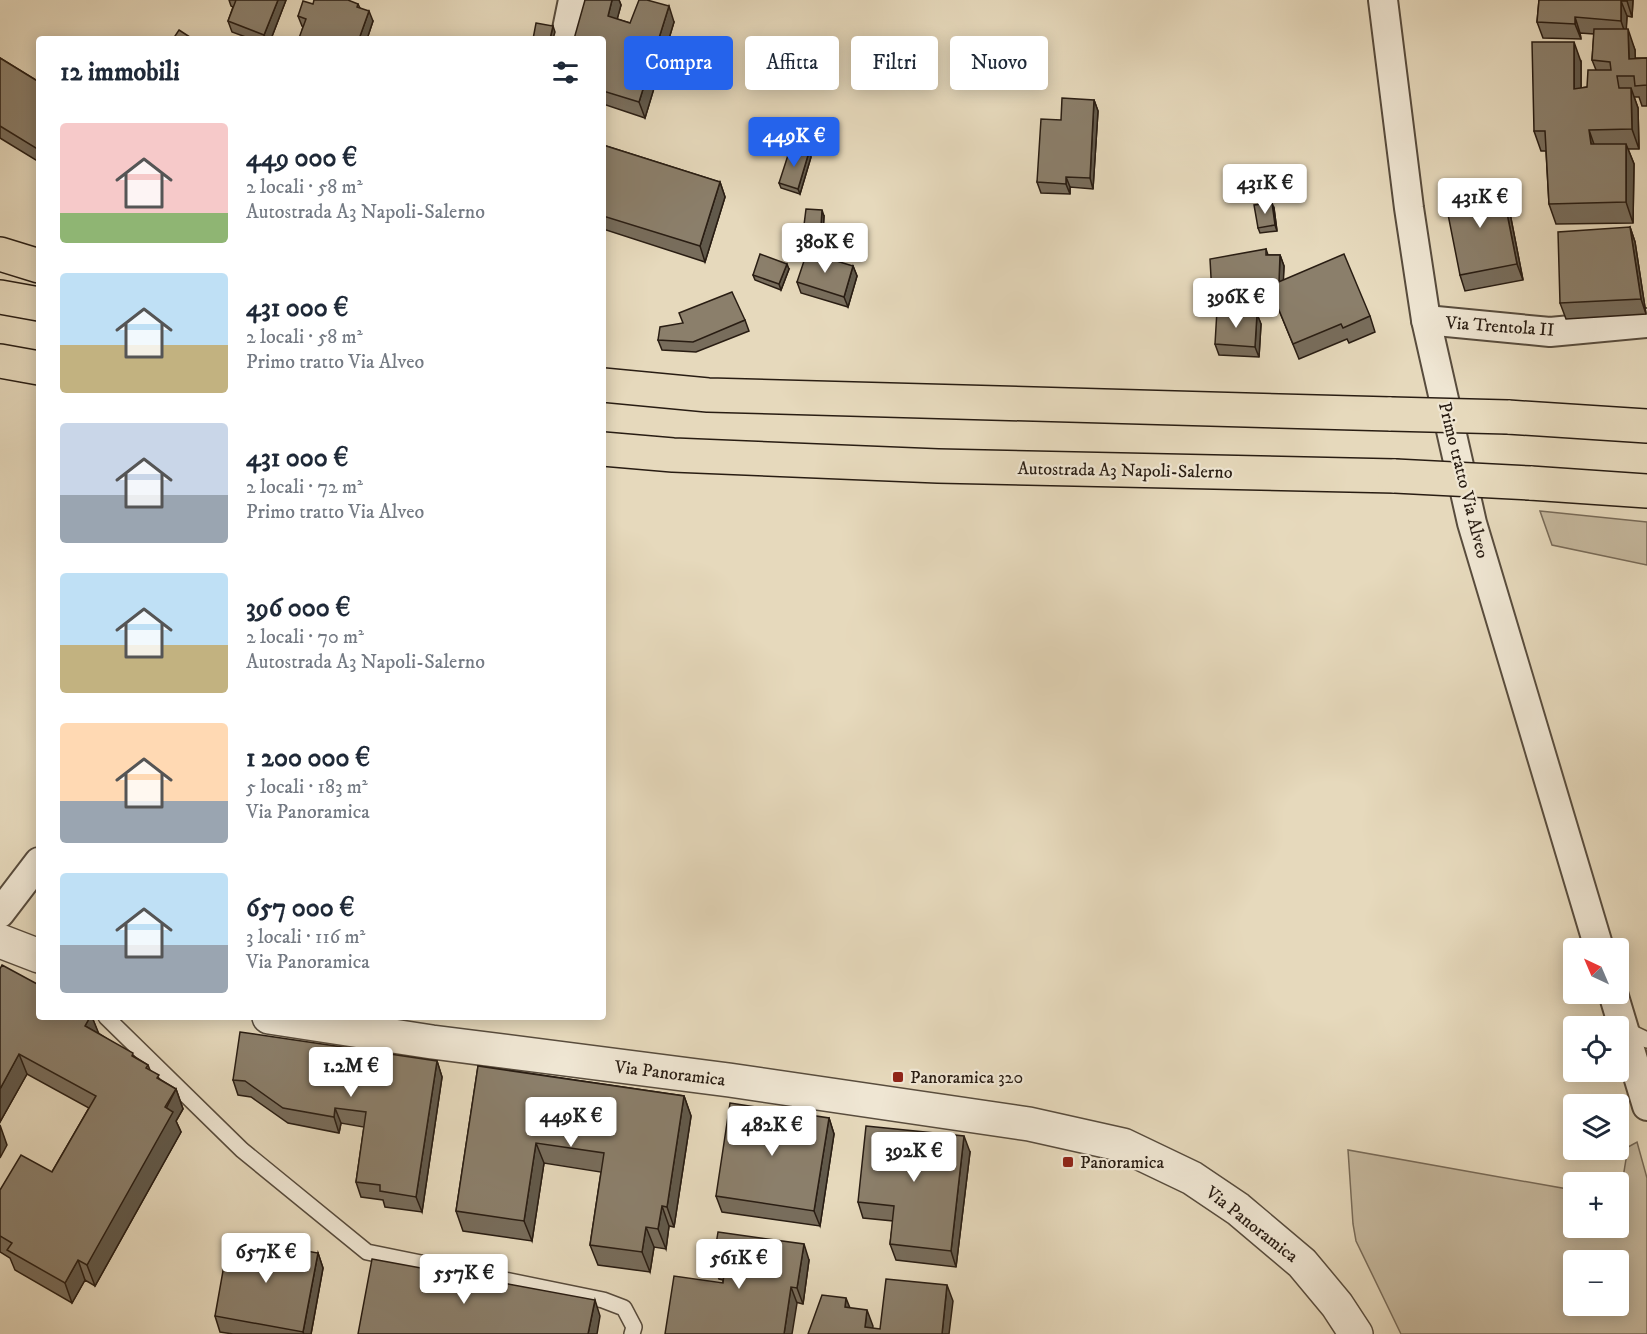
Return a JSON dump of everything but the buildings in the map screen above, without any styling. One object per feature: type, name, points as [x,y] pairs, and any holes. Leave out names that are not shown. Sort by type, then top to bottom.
[{"type":"highway","points":[[0,254],[36,265]]},
{"type":"highway","points":[[0,297],[36,303]]},
{"type":"highway","points":[[0,361],[36,367]]},
{"type":"highway","points":[[606,385],[720,395],[1508,417],[1647,426]]},
{"type":"highway","name":"Autostrada A3 Napoli-Salerno","points":[[606,449],[684,456],[938,466],[1395,476],[1647,490]]},
{"type":"street","points":[[566,36],[573,0]]},
{"type":"street","name":"Primo tratto Via Alveo","points":[[1383,0],[1409,208],[1426,320],[1472,523],[1596,938]]},
{"type":"street","name":"Via Trentola II","points":[[1426,320],[1550,332],[1647,323]]},
{"type":"street","points":[[0,913],[36,866]]},
{"type":"street","points":[[0,941],[36,955]]},
{"type":"street","points":[[1619,1004],[1635,1034],[1647,1106]]},
{"type":"street","name":"Via Panoramica","points":[[289,1020],[432,1042],[729,1080],[1029,1124],[1123,1144],[1192,1178],[1238,1209],[1302,1263],[1337,1305],[1356,1334]]},
{"type":"lane","points":[[109,1020],[243,1150],[367,1252],[603,1300],[624,1308],[634,1327],[632,1334]]},
{"type":"shaded area","points":[[1540,511],[1647,522],[1647,565],[1552,545]]},
{"type":"shaded area","points":[[1637,1142],[1647,1178],[1647,1334],[1401,1334],[1356,1241],[1348,1150],[1563,1188],[1563,1238],[1629,1238],[1629,1172],[1624,1172],[1626,1160],[1629,1160],[1629,1146]]},
{"type":"place","name":"Panoramica 320","points":[[898,1077]]},
{"type":"place","name":"Panoramica","points":[[1068,1162]]}]
